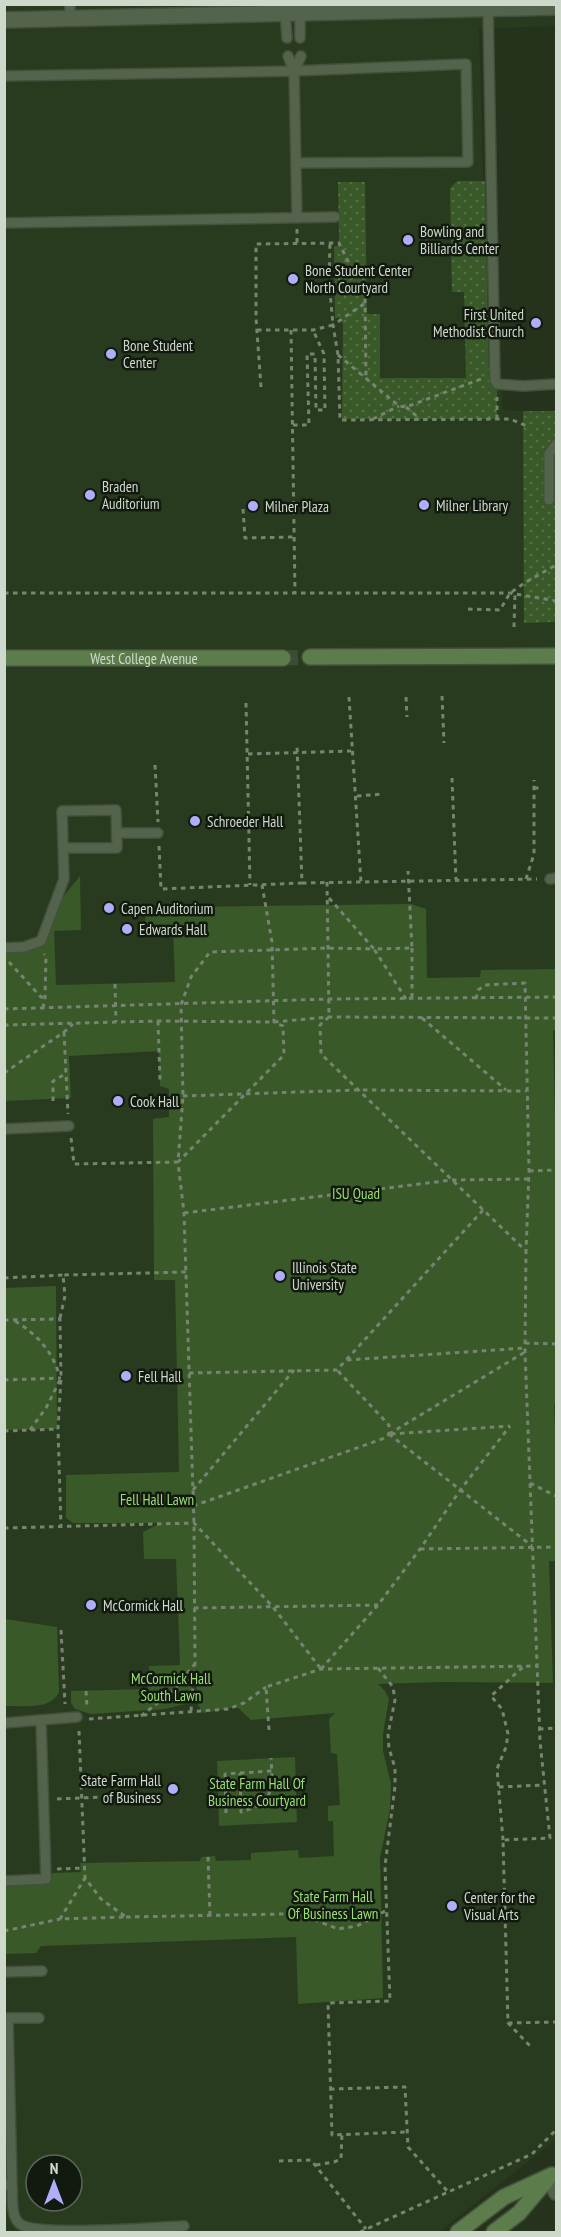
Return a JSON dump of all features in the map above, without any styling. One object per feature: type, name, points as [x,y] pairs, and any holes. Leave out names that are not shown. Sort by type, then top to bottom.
[{"type":"main road","points":[[310,657],[556,656]]},
{"type":"main road","name":"West College Avenue","points":[[4,658],[283,658]]},
{"type":"main road","points":[[458,2232],[504,2197],[554,2172]]},
{"type":"main road","points":[[494,2232],[519,2213],[554,2172]]},
{"type":"street","points":[[4,20],[70,11],[556,7]]},
{"type":"street","points":[[554,2172],[556,2192]]},
{"type":"lane","points":[[498,7],[496,379],[524,386],[556,384]]},
{"type":"lane","points":[[290,10],[300,38]]},
{"type":"lane","points":[[287,39],[290,10]]},
{"type":"lane","points":[[288,56],[294,71],[297,218]]},
{"type":"lane","points":[[294,71],[301,56]]},
{"type":"lane","points":[[4,76],[294,71],[466,64],[468,162],[296,164]]},
{"type":"lane","points":[[4,223],[335,217]]},
{"type":"lane","points":[[549,500],[549,454],[556,444]]},
{"type":"lane","points":[[4,948],[24,947],[41,941],[64,879],[63,848],[62,811],[116,810],[117,848],[63,848]]},
{"type":"lane","points":[[117,834],[158,833]]},
{"type":"lane","points":[[4,1129],[69,1126]]},
{"type":"lane","points":[[4,1723],[77,1717]]},
{"type":"lane","points":[[4,1881],[46,1879],[40,1721]]},
{"type":"lane","points":[[4,1972],[42,1971]]},
{"type":"lane","points":[[39,2018],[8,2018],[8,2185],[14,2216],[20,2224],[30,2229],[75,2230],[184,2226]]},
{"type":"path","points":[[330,243],[329,281],[338,355],[340,420],[510,418],[527,426]]},
{"type":"path","points":[[261,387],[257,330],[256,244],[339,243],[364,296],[366,378]]},
{"type":"path","points":[[257,330],[313,330],[333,325],[364,304]]},
{"type":"path","points":[[291,330],[295,594]]},
{"type":"path","points":[[293,424],[309,424],[307,354],[315,354],[316,411],[325,410],[324,354],[313,330]]},
{"type":"path","points":[[338,355],[399,406],[406,407],[496,379],[497,419]]},
{"type":"path","points":[[372,420],[399,406]]},
{"type":"path","points":[[406,407],[421,419]]},
{"type":"path","points":[[243,509],[244,538],[294,537]]},
{"type":"path","points":[[468,609],[500,610],[526,582],[556,565]]},
{"type":"path","points":[[4,593],[513,594],[556,601]]},
{"type":"path","points":[[513,594],[514,627]]},
{"type":"path","points":[[442,696],[444,742]]},
{"type":"path","points":[[350,697],[351,752],[357,796],[361,883]]},
{"type":"path","points":[[406,697],[407,717]]},
{"type":"path","points":[[246,703],[250,885]]},
{"type":"path","points":[[297,745],[302,883]]},
{"type":"path","points":[[248,754],[351,752]]},
{"type":"path","points":[[155,765],[161,889],[327,882],[553,878]]},
{"type":"path","points":[[452,778],[456,880]]},
{"type":"path","points":[[526,879],[534,854],[534,780]]},
{"type":"path","points":[[534,788],[543,788]]},
{"type":"path","points":[[357,796],[384,794]]},
{"type":"path","points":[[408,871],[412,999]]},
{"type":"path","points":[[327,882],[329,1017],[320,1025],[321,1054],[526,1251]]},
{"type":"path","points":[[262,885],[272,950],[274,1022]]},
{"type":"path","points":[[327,896],[374,949],[406,999]]},
{"type":"path","points":[[34,944],[46,956],[43,1008]]},
{"type":"path","points":[[191,1711],[195,1663],[194,1523],[186,1272],[178,1162],[183,1096],[181,1005],[190,977],[210,952],[412,948]]},
{"type":"path","points":[[4,958],[41,997],[45,998]]},
{"type":"path","points":[[476,999],[478,990],[485,985],[525,983],[529,1171],[525,1350],[539,1729],[550,1838],[503,1840]]},
{"type":"path","points":[[114,984],[116,1022]]},
{"type":"path","points":[[4,1009],[329,999],[556,997]]},
{"type":"path","points":[[4,1026],[158,1021],[274,1022],[329,1017],[556,1018]]},
{"type":"path","points":[[421,1018],[507,1091]]},
{"type":"path","points":[[158,1021],[160,1081]]},
{"type":"path","points":[[64,1032],[65,1074],[74,1164],[178,1162],[284,1055],[283,1026],[274,1022]]},
{"type":"path","points":[[4,1073],[64,1032],[73,1023]]},
{"type":"path","points":[[53,1101],[53,1081],[65,1074]]},
{"type":"path","points":[[183,1096],[357,1090],[526,1091]]},
{"type":"path","points":[[529,1171],[556,1170]]},
{"type":"path","points":[[183,1213],[452,1180],[528,1179]]},
{"type":"path","points":[[336,1370],[484,1209]]},
{"type":"path","points":[[4,1278],[186,1272]]},
{"type":"path","points":[[61,1527],[58,1429],[61,1378],[60,1319],[65,1296],[63,1275]]},
{"type":"path","points":[[4,1320],[60,1319]]},
{"type":"path","points":[[13,1320],[34,1333],[56,1363],[61,1378],[46,1408],[30,1430]]},
{"type":"path","points":[[525,1343],[556,1344]]},
{"type":"path","points":[[345,1360],[525,1350]]},
{"type":"path","points":[[193,1506],[385,1438],[525,1350]]},
{"type":"path","points":[[193,1490],[294,1370]]},
{"type":"path","points":[[189,1373],[336,1370],[389,1425],[389,1434]]},
{"type":"path","points":[[4,1380],[61,1378]]},
{"type":"path","points":[[321,1669],[378,1605],[510,1426],[389,1434]]},
{"type":"path","points":[[4,1431],[58,1429]]},
{"type":"path","points":[[389,1434],[532,1547]]},
{"type":"path","points":[[530,1483],[556,1496]]},
{"type":"path","points":[[4,1528],[194,1523],[273,1607],[321,1669]]},
{"type":"path","points":[[420,1550],[556,1547]]},
{"type":"path","points":[[194,1608],[378,1605]]},
{"type":"path","points":[[60,1919],[85,1878],[79,1727],[77,1717],[65,1705],[61,1630]]},
{"type":"path","points":[[141,1716],[173,1691],[195,1663]]},
{"type":"path","points":[[86,1690],[87,1719],[228,1709],[244,1703],[266,1687],[321,1669],[537,1665]]},
{"type":"path","points":[[524,1666],[491,1696],[502,1709],[508,1734],[498,1769],[503,1840],[508,2023],[531,2047]]},
{"type":"path","points":[[378,1668],[393,1687],[395,1700],[387,1734],[396,1768],[394,1810],[387,1839],[386,1866],[390,2001],[328,2004],[332,2135],[406,2132]]},
{"type":"path","points":[[266,1687],[269,1730]]},
{"type":"path","points":[[539,1729],[556,1728]]},
{"type":"path","points":[[240,1773],[241,1812],[255,1808],[264,1802],[273,1784],[271,1758]]},
{"type":"path","points":[[226,1814],[225,1774],[272,1771]]},
{"type":"path","points":[[499,1787],[544,1785]]},
{"type":"path","points":[[44,1799],[128,1796]]},
{"type":"path","points":[[208,1857],[210,1916]]},
{"type":"path","points":[[85,1878],[101,1899],[126,1917]]},
{"type":"path","points":[[4,1931],[60,1919],[282,1914],[305,1916],[338,1929],[357,1926],[387,1911],[387,1908]]},
{"type":"path","points":[[508,2023],[556,2022]]},
{"type":"path","points":[[330,2089],[405,2087],[408,2147],[448,2193]]},
{"type":"path","points":[[360,2232],[532,2154],[556,2130]]},
{"type":"path","points":[[315,2165],[341,2159],[342,2133]]},
{"type":"path","points":[[279,2161],[311,2160],[366,2229]]},
{"type":"shaded area","name":"Illinois State University","points":[[5,5],[556,5],[556,26],[479,29],[489,379],[502,393],[502,409],[556,411],[556,2142],[555,2140],[439,2232],[5,2232]]},
{"type":"green space","points":[[457,181],[485,181],[489,379],[497,389],[497,419],[342,419],[343,324],[340,318],[335,318],[334,246],[337,246],[339,240],[338,182],[365,182],[367,314],[380,314],[380,378],[466,378],[464,292],[452,292],[450,188]]},
{"type":"green space","points":[[523,411],[556,411],[556,622],[524,623]]},
{"type":"green space","name":"ISU Quad","points":[[80,876],[81,930],[54,931],[56,985],[175,982],[173,928],[146,929],[145,911],[184,907],[411,904],[426,909],[427,978],[480,977],[481,970],[555,969],[556,1030],[553,1031],[556,1158],[556,1405],[554,1405],[556,1561],[549,1561],[553,1683],[378,1684],[389,1699],[383,1734],[383,1751],[391,1784],[390,1809],[380,1858],[383,1998],[298,2004],[296,1937],[41,1946],[36,1953],[5,1954],[5,1886],[33,1885],[53,1873],[81,1872],[80,1863],[200,1861],[201,1857],[215,1856],[216,1861],[251,1860],[251,1853],[298,1850],[299,1858],[334,1856],[333,1821],[328,1821],[328,1806],[340,1805],[337,1754],[331,1753],[329,1719],[335,1713],[251,1720],[237,1707],[203,1713],[198,1705],[195,1672],[192,1682],[193,1702],[165,1709],[91,1714],[75,1709],[71,1703],[71,1691],[148,1689],[149,1666],[180,1665],[176,1559],[144,1559],[143,1532],[161,1523],[73,1523],[66,1518],[66,1475],[179,1472],[175,1280],[154,1280],[153,1119],[169,1117],[169,1089],[160,1086],[159,1051],[69,1056],[71,1098],[5,1101],[5,953],[25,952],[40,945],[63,897]]},
{"type":"green space","points":[[56,1286],[57,1429],[5,1430],[5,1288]]},
{"type":"green space","points":[[5,1619],[57,1627],[59,1692],[55,1698],[43,1705],[5,1706]]},
{"type":"green space","name":"State Farm Hall Of Business Courtyard","points":[[295,1757],[297,1822],[219,1826],[217,1761]]},
{"type":"tunnel","points":[[283,658],[310,657]]},
{"type":"place","name":"Bowling and Billiards Center","points":[[408,240]]},
{"type":"place","name":"Bone Student Center North Courtyard","points":[[293,279]]},
{"type":"place","name":"First United Methodist Church","points":[[536,323]]},
{"type":"place","name":"Bone Student Center","points":[[111,354]]},
{"type":"place","name":"Braden Auditorium","points":[[90,495]]},
{"type":"place","name":"Milner Library","points":[[424,505]]},
{"type":"place","name":"Milner Plaza","points":[[253,506]]},
{"type":"place","name":"Schroeder Hall","points":[[195,821]]},
{"type":"place","name":"Capen Auditorium","points":[[109,908]]},
{"type":"place","name":"Edwards Hall","points":[[127,929]]},
{"type":"place","name":"Cook Hall","points":[[118,1101]]},
{"type":"place","name":"Illinois State University","points":[[280,1276]]},
{"type":"place","name":"Fell Hall","points":[[126,1376]]},
{"type":"place","name":"McCormick Hall","points":[[91,1605]]},
{"type":"place","name":"State Farm Hall of Business","points":[[173,1789]]},
{"type":"place","name":"Center for the Visual Arts","points":[[452,1906]]},
{"type":"park label","name":"Fell Hall Lawn","points":[[157,1499]]},
{"type":"park label","name":"McCormick Hall South Lawn","points":[[171,1686]]},
{"type":"park label","name":"State Farm Hall Of Business Lawn","points":[[333,1904]]}]
